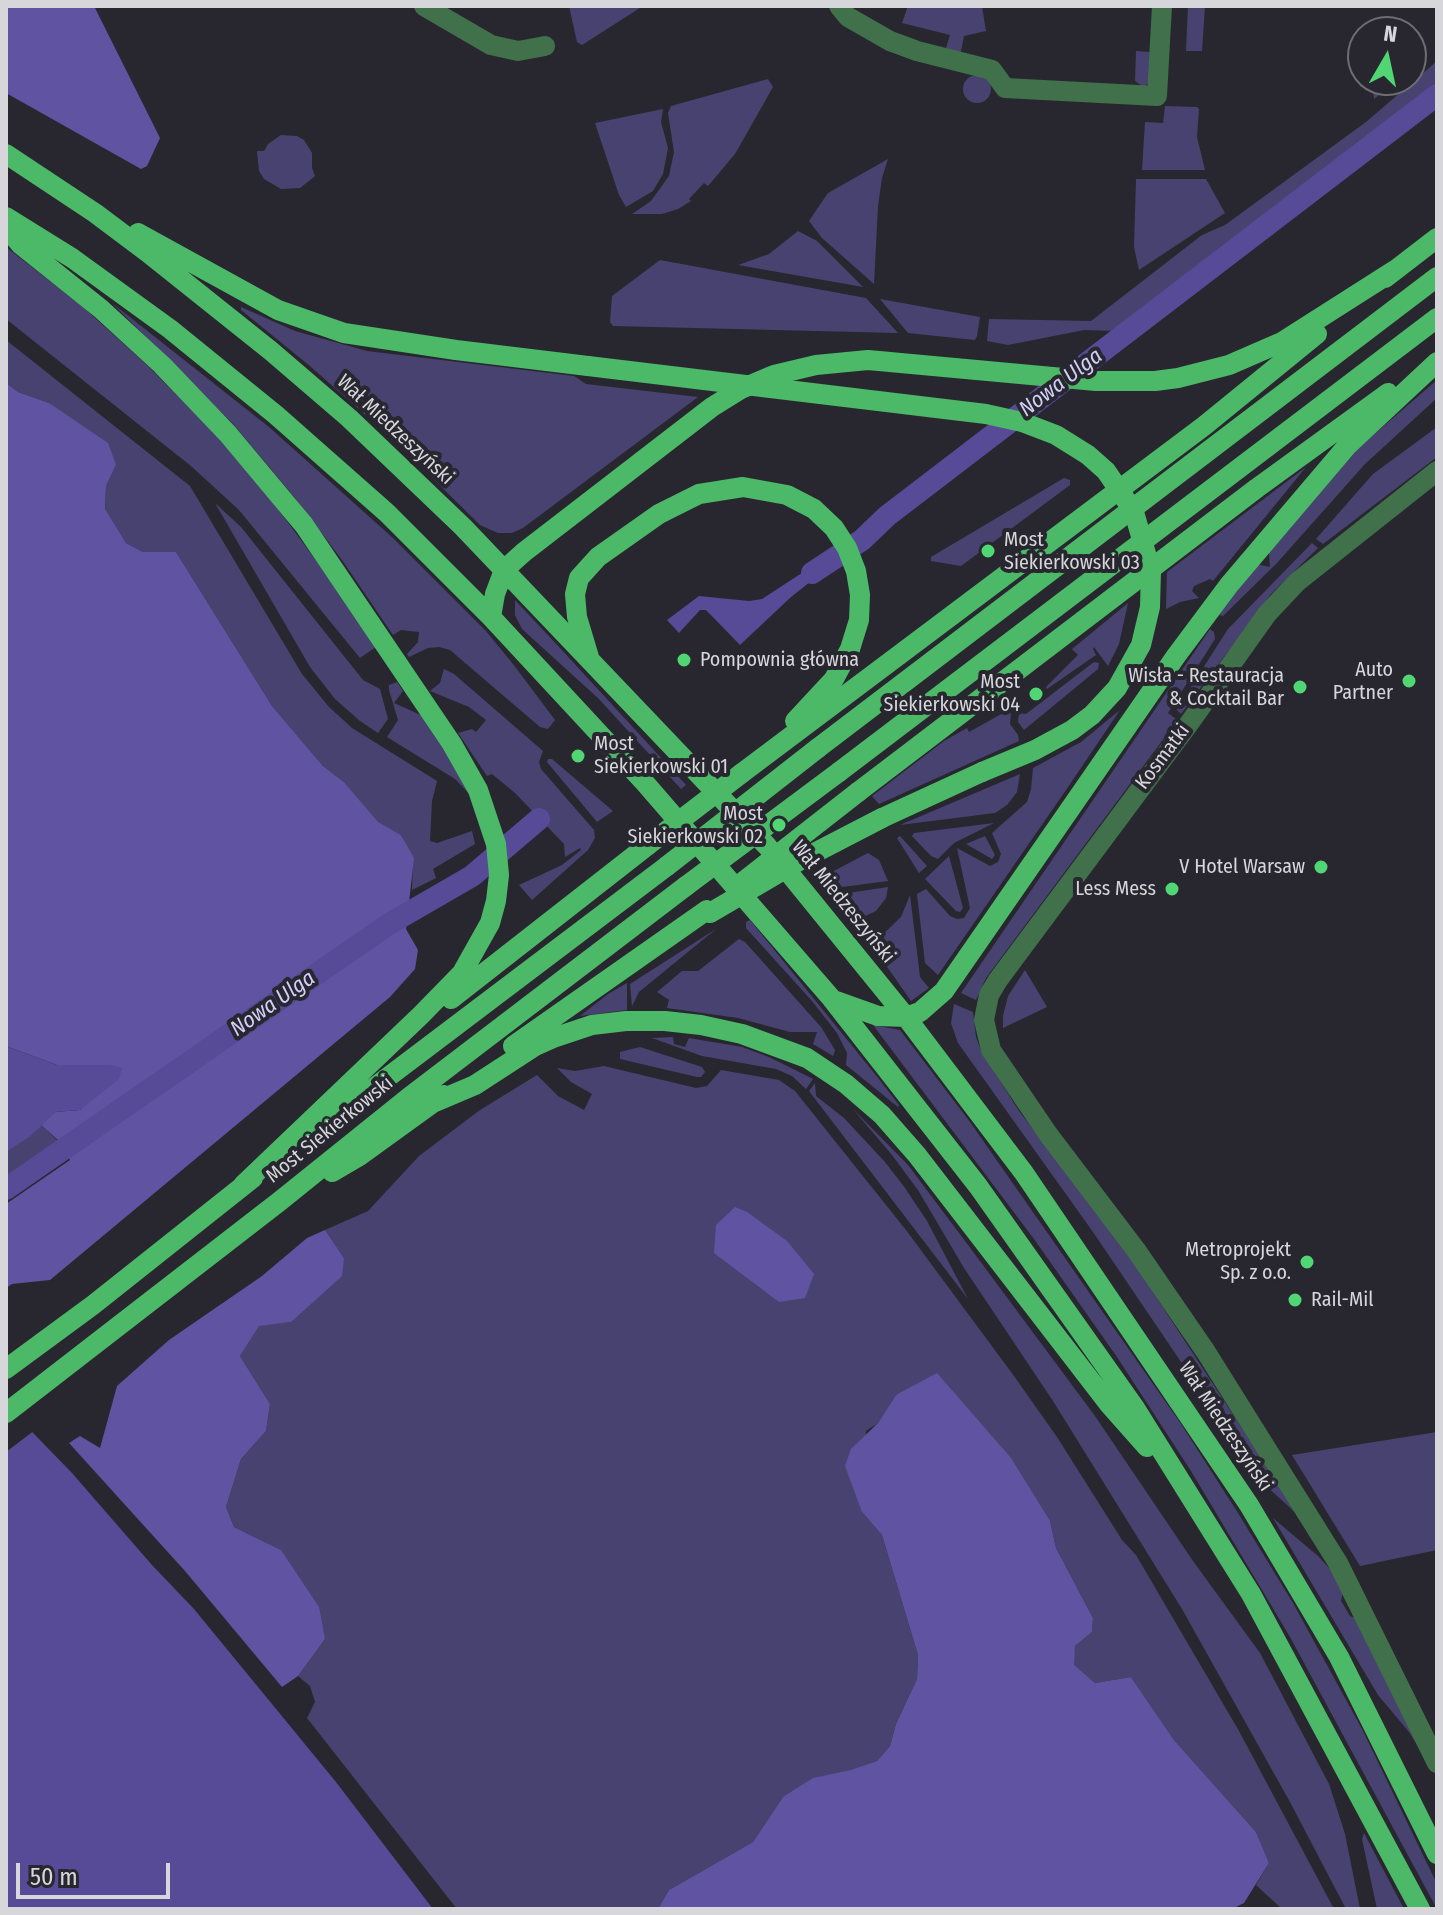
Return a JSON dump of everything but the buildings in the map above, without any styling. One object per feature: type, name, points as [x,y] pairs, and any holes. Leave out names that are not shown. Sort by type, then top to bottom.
[{"type":"main road","name":"Wał Miedzeszyński","points":[[6,154],[95,213],[310,384],[423,488],[767,846],[906,1017],[1024,1173],[1249,1505],[1339,1657],[1437,1854]]},
{"type":"main road","points":[[95,213],[278,310],[344,333],[456,350],[1009,418],[1056,435],[1088,455],[1106,471],[1134,512],[1151,571],[1150,607],[1141,645],[1117,688],[1092,715],[1061,737],[882,818],[709,911],[548,1032],[435,1102],[361,1155],[280,1201]]},
{"type":"main road","points":[[6,217],[112,287],[255,397],[379,506],[491,617],[645,783],[832,999],[1043,1274],[1192,1497],[1299,1680],[1420,1909]]},
{"type":"main road","points":[[6,227],[21,245],[101,309],[162,365],[218,423],[304,525],[429,709],[478,790],[496,844],[499,875],[490,923],[462,973],[243,1185]]},
{"type":"main road","points":[[376,1058],[742,773],[797,726],[1204,426],[1437,238]]},
{"type":"main road","points":[[491,617],[504,570],[679,432],[741,389],[774,375],[802,367],[868,360],[1096,381],[1155,381],[1194,375],[1259,354],[1323,318],[1395,270]]},
{"type":"main road","name":"Most Siekierkowski","points":[[6,1369],[93,1305],[243,1185],[667,866],[1437,277]]},
{"type":"main road","name":"Most Siekierkowski","points":[[6,1413],[528,1006],[1437,318]]},
{"type":"main road","points":[[709,911],[858,792],[1257,488],[1437,360]]},
{"type":"main road","points":[[832,999],[861,1012],[893,1018],[920,1012],[944,991],[1176,656],[1229,585],[1347,446],[1437,360]]},
{"type":"main road","points":[[590,661],[575,605],[579,578],[598,557],[659,514],[699,494],[722,489],[762,489],[787,495],[814,509],[834,528],[847,548],[856,571],[860,595],[859,620],[850,649],[834,679],[797,726]]},
{"type":"main road","points":[[548,1032],[632,1021],[701,1025],[780,1047],[824,1068],[841,1080],[882,1115],[917,1155],[1108,1403],[1192,1497]]},
{"type":"street","points":[[424,6],[491,45],[518,51],[545,46]]},
{"type":"street","points":[[839,6],[848,17],[890,41],[992,70],[1005,88],[1157,96],[1162,6]]},
{"type":"street","name":"Kosmatki","points":[[991,1050],[984,1020],[989,995],[998,980],[1267,614],[1297,582],[1437,471]]},
{"type":"street","name":"Wał Miedzeszyński","points":[[991,1050],[1048,1134],[1145,1262],[1251,1423],[1338,1563],[1437,1763]]},
{"type":"shaded area","points":[[6,6],[94,6],[160,138],[147,166],[141,169],[6,93]]},
{"type":"shaded area","points":[[569,6],[643,6],[582,45],[577,42]]},
{"type":"shaded area","points":[[908,6],[982,6],[986,31],[964,36],[960,56],[945,51],[950,35],[902,23]]},
{"type":"shaded area","points":[[1188,6],[1205,6],[1202,51],[1186,51]]},
{"type":"shaded area","points":[[1136,51],[1150,52],[1149,83],[1143,87],[1135,81]]},
{"type":"shaded area","points":[[1437,61],[1437,90],[1116,331],[1084,330],[1008,345],[987,341],[989,319],[1091,321],[1202,235],[1225,225],[1366,122],[1396,96],[1427,96],[1427,70]]},
{"type":"shaded area","points":[[977,75],[987,79],[991,89],[987,99],[977,103],[967,99],[963,89],[967,79]]},
{"type":"shaded area","points":[[768,79],[773,87],[735,154],[708,186],[704,183],[689,199],[691,201],[678,209],[662,214],[632,214],[651,201],[669,176],[674,152],[668,113],[671,106]]},
{"type":"shaded area","points":[[1165,106],[1199,109],[1197,137],[1205,170],[1142,170],[1145,122],[1163,123]]},
{"type":"shaded area","points":[[663,109],[661,122],[668,148],[663,174],[653,191],[626,207],[619,195],[595,123]]},
{"type":"shaded area","points":[[281,135],[297,136],[304,140],[312,153],[315,176],[300,188],[281,189],[264,179],[259,171],[257,151],[264,151]]},
{"type":"shaded area","points":[[888,159],[878,206],[874,284],[822,238],[809,221],[828,193]]},
{"type":"shaded area","points":[[1136,179],[1206,179],[1225,213],[1139,270],[1134,247]]},
{"type":"shaded area","points":[[798,231],[817,241],[863,287],[738,265],[769,254]]},
{"type":"shaded area","points":[[6,247],[83,307],[148,366],[218,437],[272,501],[376,647],[360,658],[239,510],[191,466],[6,319]]},
{"type":"shaded area","points":[[660,260],[866,298],[898,333],[613,326],[610,322],[612,296]]},
{"type":"shaded area","points":[[880,299],[980,317],[977,336],[975,340],[908,333]]},
{"type":"shaded area","points":[[112,303],[269,427],[393,538],[486,631],[513,664],[555,720],[548,729],[540,727],[450,650],[428,648],[409,657],[407,654],[418,642],[419,632],[401,630],[393,635],[342,560],[234,425]]},
{"type":"shaded area","points":[[241,307],[295,331],[367,351],[574,376],[586,384],[698,397],[523,528],[512,533],[498,533],[480,525],[398,444]]},
{"type":"shaded area","points":[[6,340],[190,486],[302,674],[329,707],[352,728],[437,781],[432,801],[430,841],[437,843],[472,831],[475,844],[433,869],[436,878],[412,890],[413,859],[401,835],[378,823],[344,782],[323,766],[272,706],[176,552],[143,552],[126,543],[105,510],[106,486],[116,465],[49,403],[18,392],[6,383]]},
{"type":"shaded area","points":[[1437,380],[1437,398],[1365,464],[1277,563],[1223,616],[1219,615],[1255,564],[1270,567],[1266,550],[1349,456]]},
{"type":"shaded area","points":[[6,383],[18,392],[49,403],[108,443],[116,465],[106,486],[105,509],[126,543],[143,552],[176,552],[272,706],[323,766],[344,782],[378,822],[401,835],[414,858],[406,929],[418,950],[415,969],[390,997],[50,1280],[12,1284],[6,1288],[6,1204],[70,1160],[59,1141],[41,1125],[55,1112],[80,1110],[93,1098],[111,1065],[57,1065],[6,1046]]},
{"type":"shaded area","points":[[1437,427],[1437,457],[1323,544],[1316,539],[1373,474]]},
{"type":"shaded area","points":[[1306,467],[1213,581],[1210,579],[1194,586],[1192,591],[1199,598],[1166,609],[1167,572]]},
{"type":"shaded area","points":[[1064,478],[1070,480],[1070,485],[961,566],[931,561],[931,557]]},
{"type":"shaded area","points":[[215,503],[241,527],[363,680],[380,689],[388,719],[378,733],[335,699],[310,667]]},
{"type":"shaded area","points":[[1312,543],[1318,548],[1271,594],[1181,714],[1178,707],[1228,629]]},
{"type":"shaded area","points":[[834,552],[838,560],[791,597],[740,645],[706,610],[700,610],[679,633],[667,620],[699,596],[749,601],[762,599]]},
{"type":"shaded area","points":[[515,600],[686,785],[681,789],[599,699],[522,629],[515,615]]},
{"type":"shaded area","points":[[1128,603],[1119,644],[1108,666],[1094,647],[1096,655],[1047,689],[1078,655],[1072,649]]},
{"type":"shaded area","points":[[1210,629],[1215,639],[1168,713],[1176,722],[986,978],[976,1000],[961,993]]},
{"type":"shaded area","points":[[1094,662],[1099,663],[1098,669],[1024,730],[1018,722],[1019,713],[1026,714]]},
{"type":"shaded area","points":[[444,669],[454,674],[543,751],[539,762],[541,769],[594,830],[595,838],[588,850],[532,900],[519,885],[562,865],[581,850],[565,857],[564,844],[515,793],[492,774],[487,776],[458,733],[472,729],[476,732],[486,720],[469,707],[430,691],[440,683]]},
{"type":"shaded area","points":[[397,682],[403,691],[394,703],[423,716],[470,795],[455,779],[387,737],[398,720],[389,690],[389,685]]},
{"type":"shaded area","points":[[1120,710],[938,975],[925,963],[917,894],[926,889],[950,916],[964,918],[970,908],[957,848],[990,866],[998,862],[1001,854],[992,833],[1027,802],[1033,768],[1081,742]]},
{"type":"shaded area","points":[[1005,712],[1011,713],[1010,724],[1019,741],[879,804],[872,796],[944,741],[967,728],[969,732]]},
{"type":"shaded area","points":[[552,759],[613,811],[597,822],[547,762]]},
{"type":"shaded area","points":[[1020,774],[1017,792],[1007,805],[995,813],[900,825]]},
{"type":"shaded area","points":[[994,823],[954,843],[938,859],[912,836],[914,833]]},
{"type":"shaded area","points":[[900,836],[927,866],[919,873],[897,838]]},
{"type":"shaded area","points":[[985,836],[995,855],[992,859],[966,844]]},
{"type":"shaded area","points":[[868,853],[879,860],[888,881],[842,887],[830,873]]},
{"type":"shaded area","points":[[949,856],[963,908],[960,912],[925,879]]},
{"type":"shaded area","points":[[888,887],[886,898],[876,911],[857,920],[835,895]]},
{"type":"shaded area","points":[[910,895],[920,977],[929,988],[911,1001],[874,948],[878,939],[901,917]]},
{"type":"shaded area","points":[[750,920],[879,1079],[898,1107],[846,1065],[847,1053],[837,1033],[746,928],[746,922]]},
{"type":"shaded area","points":[[716,929],[639,992],[632,1006],[630,984]]},
{"type":"shaded area","points":[[739,939],[821,1027],[835,1050],[833,1056],[813,1044],[817,1032],[790,1032],[738,1018],[667,1008],[669,1000],[657,992],[682,971],[698,971]]},
{"type":"shaded area","points":[[1025,970],[1047,1007],[1003,1028],[1008,996]]},
{"type":"shaded area","points":[[627,983],[627,1010],[580,1016],[608,994]]},
{"type":"shaded area","points":[[954,1004],[973,1012],[976,1037],[982,1053],[1019,1111],[1126,1251],[1300,1517],[1263,1483],[1093,1232],[958,1043],[951,1023]]},
{"type":"shaded area","points":[[873,1025],[900,1030],[970,1122],[1181,1424],[1238,1513],[1293,1603],[1362,1729],[1437,1884],[1437,1909],[1290,1637],[1191,1471],[1117,1357],[1034,1239]]},
{"type":"shaded area","points":[[673,1037],[674,1044],[685,1047],[689,1038],[742,1047],[813,1079],[806,1089],[792,1076],[776,1069],[702,1056],[652,1038]]},
{"type":"shaded area","points":[[6,1046],[57,1065],[111,1065],[122,1068],[119,1079],[80,1110],[55,1112],[32,1135],[6,1152]]},
{"type":"shaded area","points":[[640,1047],[702,1067],[705,1072],[697,1077],[620,1059],[620,1052]]},
{"type":"shaded area","points":[[604,1066],[696,1088],[707,1086],[721,1070],[779,1080],[795,1091],[906,1230],[1014,1376],[1122,1540],[1136,1555],[1239,1731],[1334,1909],[1282,1909],[1256,1885],[1269,1863],[1256,1832],[1174,1740],[1131,1677],[1095,1683],[1073,1665],[1075,1646],[1092,1632],[1093,1618],[1056,1548],[1050,1521],[896,1395],[878,1423],[866,1431],[862,1512],[882,1535],[918,1655],[917,1679],[896,1724],[890,1746],[877,1761],[783,1797],[753,1842],[669,1890],[658,1909],[457,1909],[307,1718],[315,1702],[310,1686],[298,1676],[325,1639],[281,1550],[234,1527],[226,1507],[241,1459],[266,1431],[270,1404],[240,1356],[259,1325],[291,1322],[344,1258],[325,1230],[368,1211],[419,1156],[480,1110],[537,1075],[558,1096],[584,1110],[592,1094],[571,1082],[557,1068],[575,1071]]},
{"type":"shaded area","points":[[815,1083],[816,1096],[844,1118],[905,1188],[927,1221],[968,1299],[809,1091]]},
{"type":"shaded area","points":[[852,1108],[908,1165],[968,1245],[1095,1416],[1193,1561],[1260,1653],[1329,1784],[1345,1834],[1360,1909],[1346,1909],[1182,1609],[1053,1401],[964,1268],[918,1190]]},
{"type":"shaded area","points":[[41,1125],[59,1142],[6,1180],[6,1144],[32,1135]]},
{"type":"shaded area","points":[[735,1207],[787,1241],[814,1274],[805,1298],[779,1302],[714,1253],[716,1225]]},
{"type":"shaded area","points":[[325,1230],[344,1258],[342,1276],[291,1322],[259,1326],[240,1356],[270,1404],[266,1431],[241,1459],[226,1507],[234,1527],[281,1550],[319,1607],[325,1639],[298,1676],[282,1687],[185,1571],[69,1443],[80,1436],[100,1448],[117,1386],[169,1340],[262,1276],[307,1238]]},
{"type":"shaded area","points":[[937,1373],[1011,1458],[1050,1521],[1056,1548],[1093,1618],[1092,1632],[1075,1646],[1074,1665],[1095,1683],[1131,1677],[1174,1740],[1256,1832],[1269,1863],[1244,1903],[1232,1909],[658,1909],[669,1890],[753,1842],[783,1797],[813,1778],[877,1761],[890,1746],[896,1724],[917,1679],[918,1655],[882,1535],[862,1512],[845,1466],[851,1449],[878,1423],[896,1395]]},
{"type":"shaded area","points":[[6,1405],[72,1473],[194,1609],[336,1782],[433,1909],[6,1909]]},
{"type":"shaded area","points":[[1437,1432],[1437,1550],[1360,1566],[1292,1455]]},
{"type":"shaded area","points":[[1273,1518],[1331,1570],[1343,1592],[1341,1601],[1350,1616],[1358,1619],[1437,1768],[1437,1776],[1409,1732],[1378,1695]]},
{"type":"shaded area","points":[[1364,1833],[1404,1909],[1377,1909],[1362,1839]]},
{"type":"pier","points":[[6,1401],[35,1430],[6,1452]]},
{"type":"waterway","name":"Nowa Ulga","points":[[812,573],[862,540],[887,516],[1437,95]]},
{"type":"waterway","name":"Nowa Ulga","points":[[6,1189],[389,924],[472,876],[539,819]]},
{"type":"place","name":"Most Siekierkowski 03","points":[[988,551]]},
{"type":"place","name":"Pompownia główna","points":[[684,660]]},
{"type":"place","name":"Auto Partner","points":[[1409,681]]},
{"type":"place","name":"Wisła - Restauracja & Cocktail Bar","points":[[1300,687]]},
{"type":"place","name":"Most Siekierkowski 04","points":[[1036,694]]},
{"type":"place","name":"Most Siekierkowski 01","points":[[578,756]]},
{"type":"place","name":"Most Siekierkowski 02","points":[[779,825]]},
{"type":"place","name":"V Hotel Warsaw","points":[[1321,867]]},
{"type":"place","name":"Less Mess","points":[[1172,889]]},
{"type":"place","name":"Metroprojekt Sp. z o.o.","points":[[1307,1262]]},
{"type":"place","name":"Rail-Mil","points":[[1295,1300]]}]
